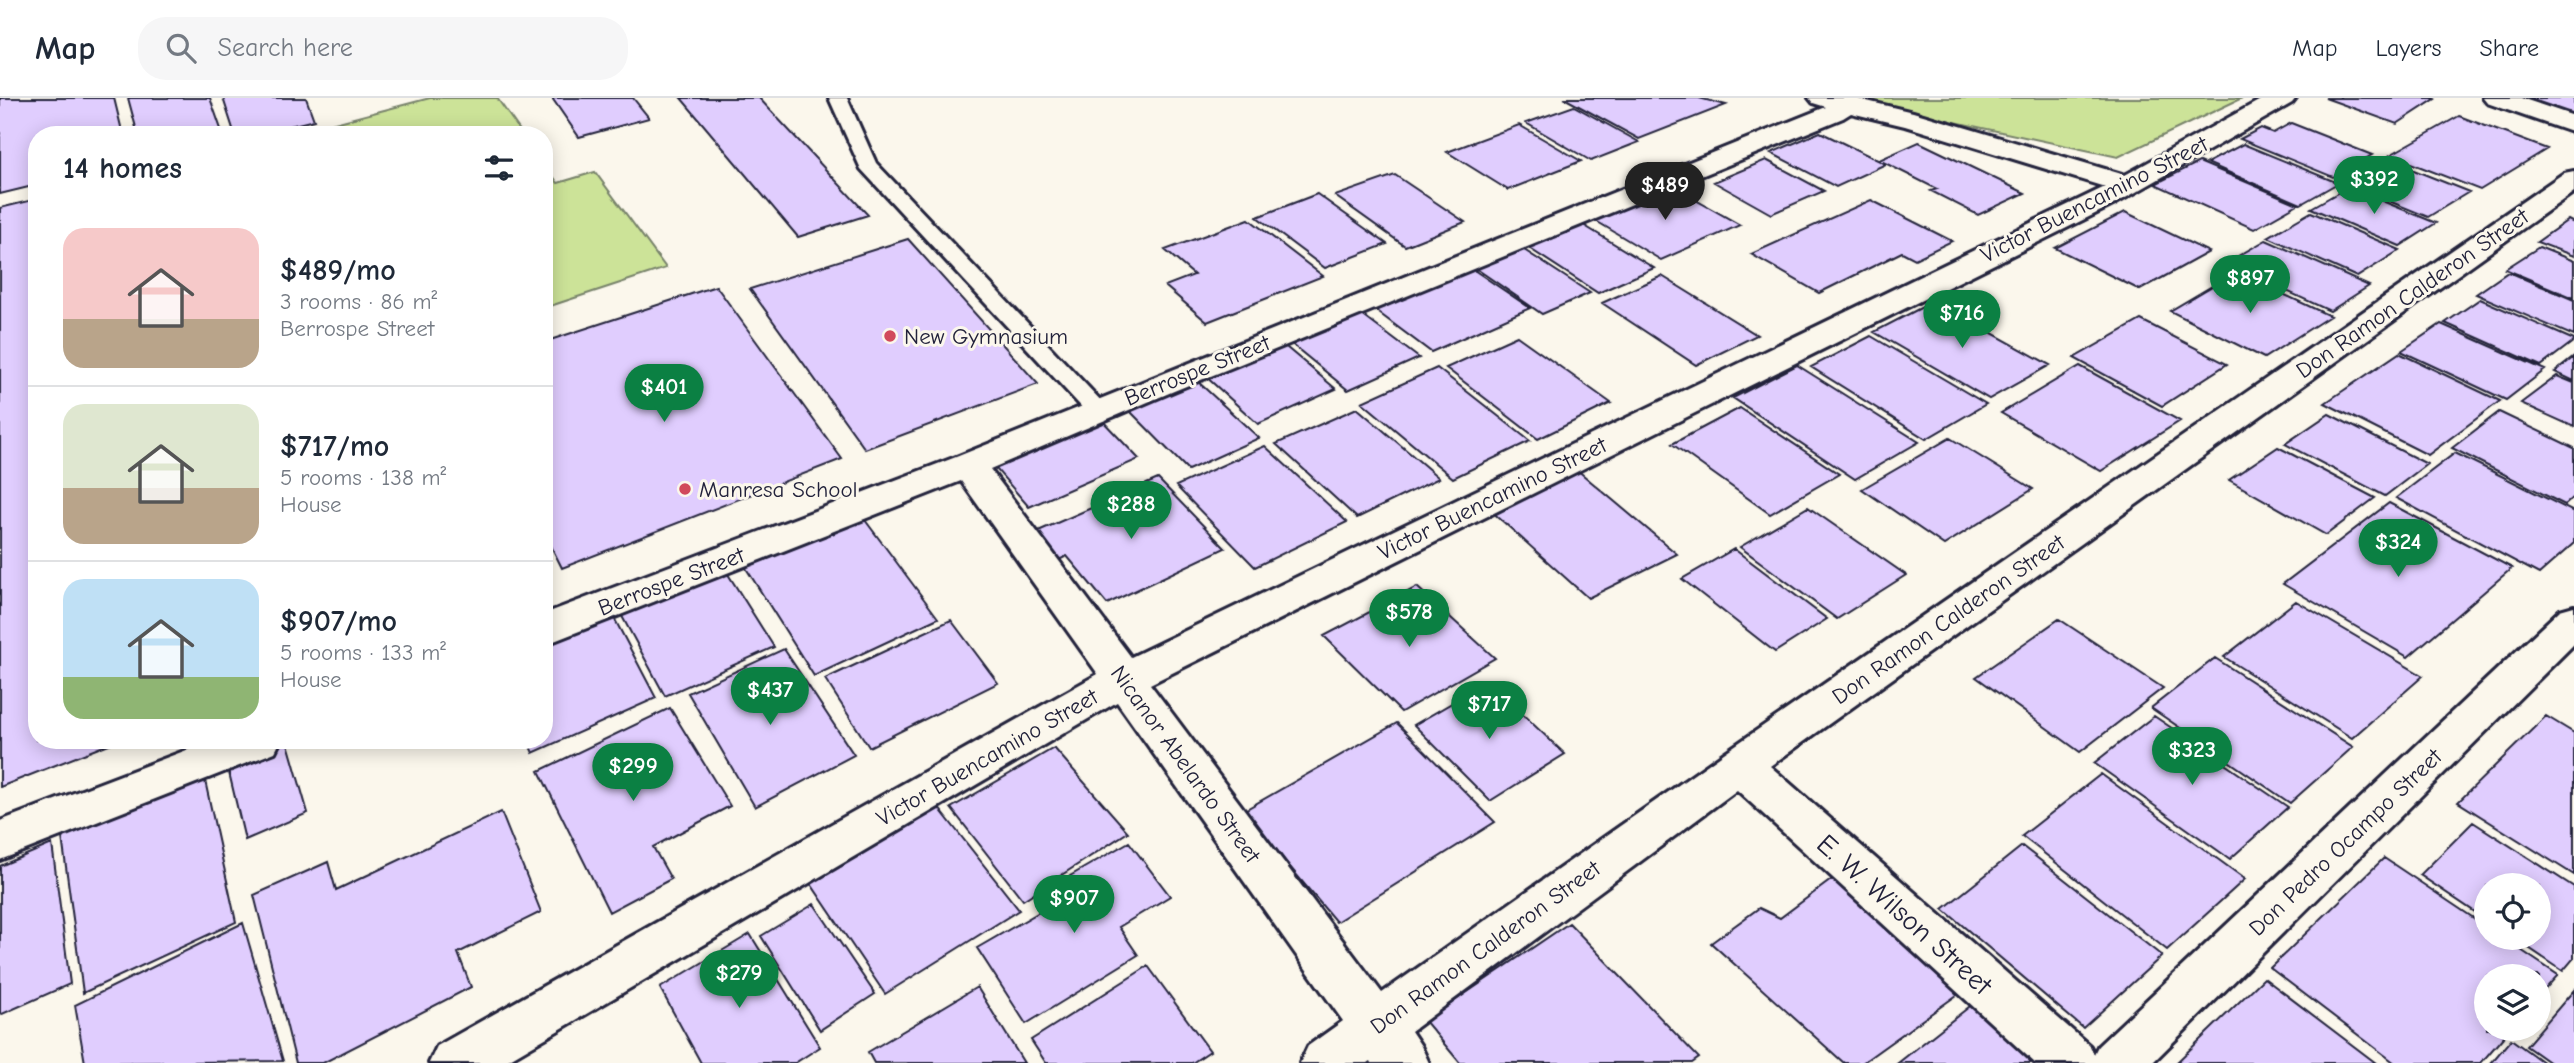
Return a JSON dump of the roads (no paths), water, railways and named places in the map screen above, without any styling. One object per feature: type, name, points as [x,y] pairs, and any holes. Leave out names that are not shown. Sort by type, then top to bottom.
[{"type":"street","name":"Victor Buencamino Street","points":[[455,1063],[1125,678],[2127,185],[2283,98]]},
{"type":"street","points":[[2496,98],[2574,125]]},
{"type":"street","name":"Berrospe Street","points":[[553,626],[968,465],[1097,410],[1834,113],[1834,101]]},
{"type":"street","points":[[1834,101],[1913,120],[2127,185]]},
{"type":"street","name":"Don Ramon Calderon Street","points":[[1326,1063],[1739,765],[2574,179]]},
{"type":"street","name":"Nicanor Abelardo Street","points":[[968,465],[1403,1063]]},
{"type":"street","name":"Don Pedro Ocampo Street","points":[[2116,1063],[2574,620]]},
{"type":"street","points":[[0,841],[237,749]]},
{"type":"street","name":"E. W. Wilson Street","points":[[1739,765],[2072,1063]]},
{"type":"lane","points":[[838,98],[868,165],[1097,410]]},
{"type":"place","name":"New Gymnasium","points":[[890,336]]},
{"type":"place","name":"Manresa School","points":[[685,489]]}]
